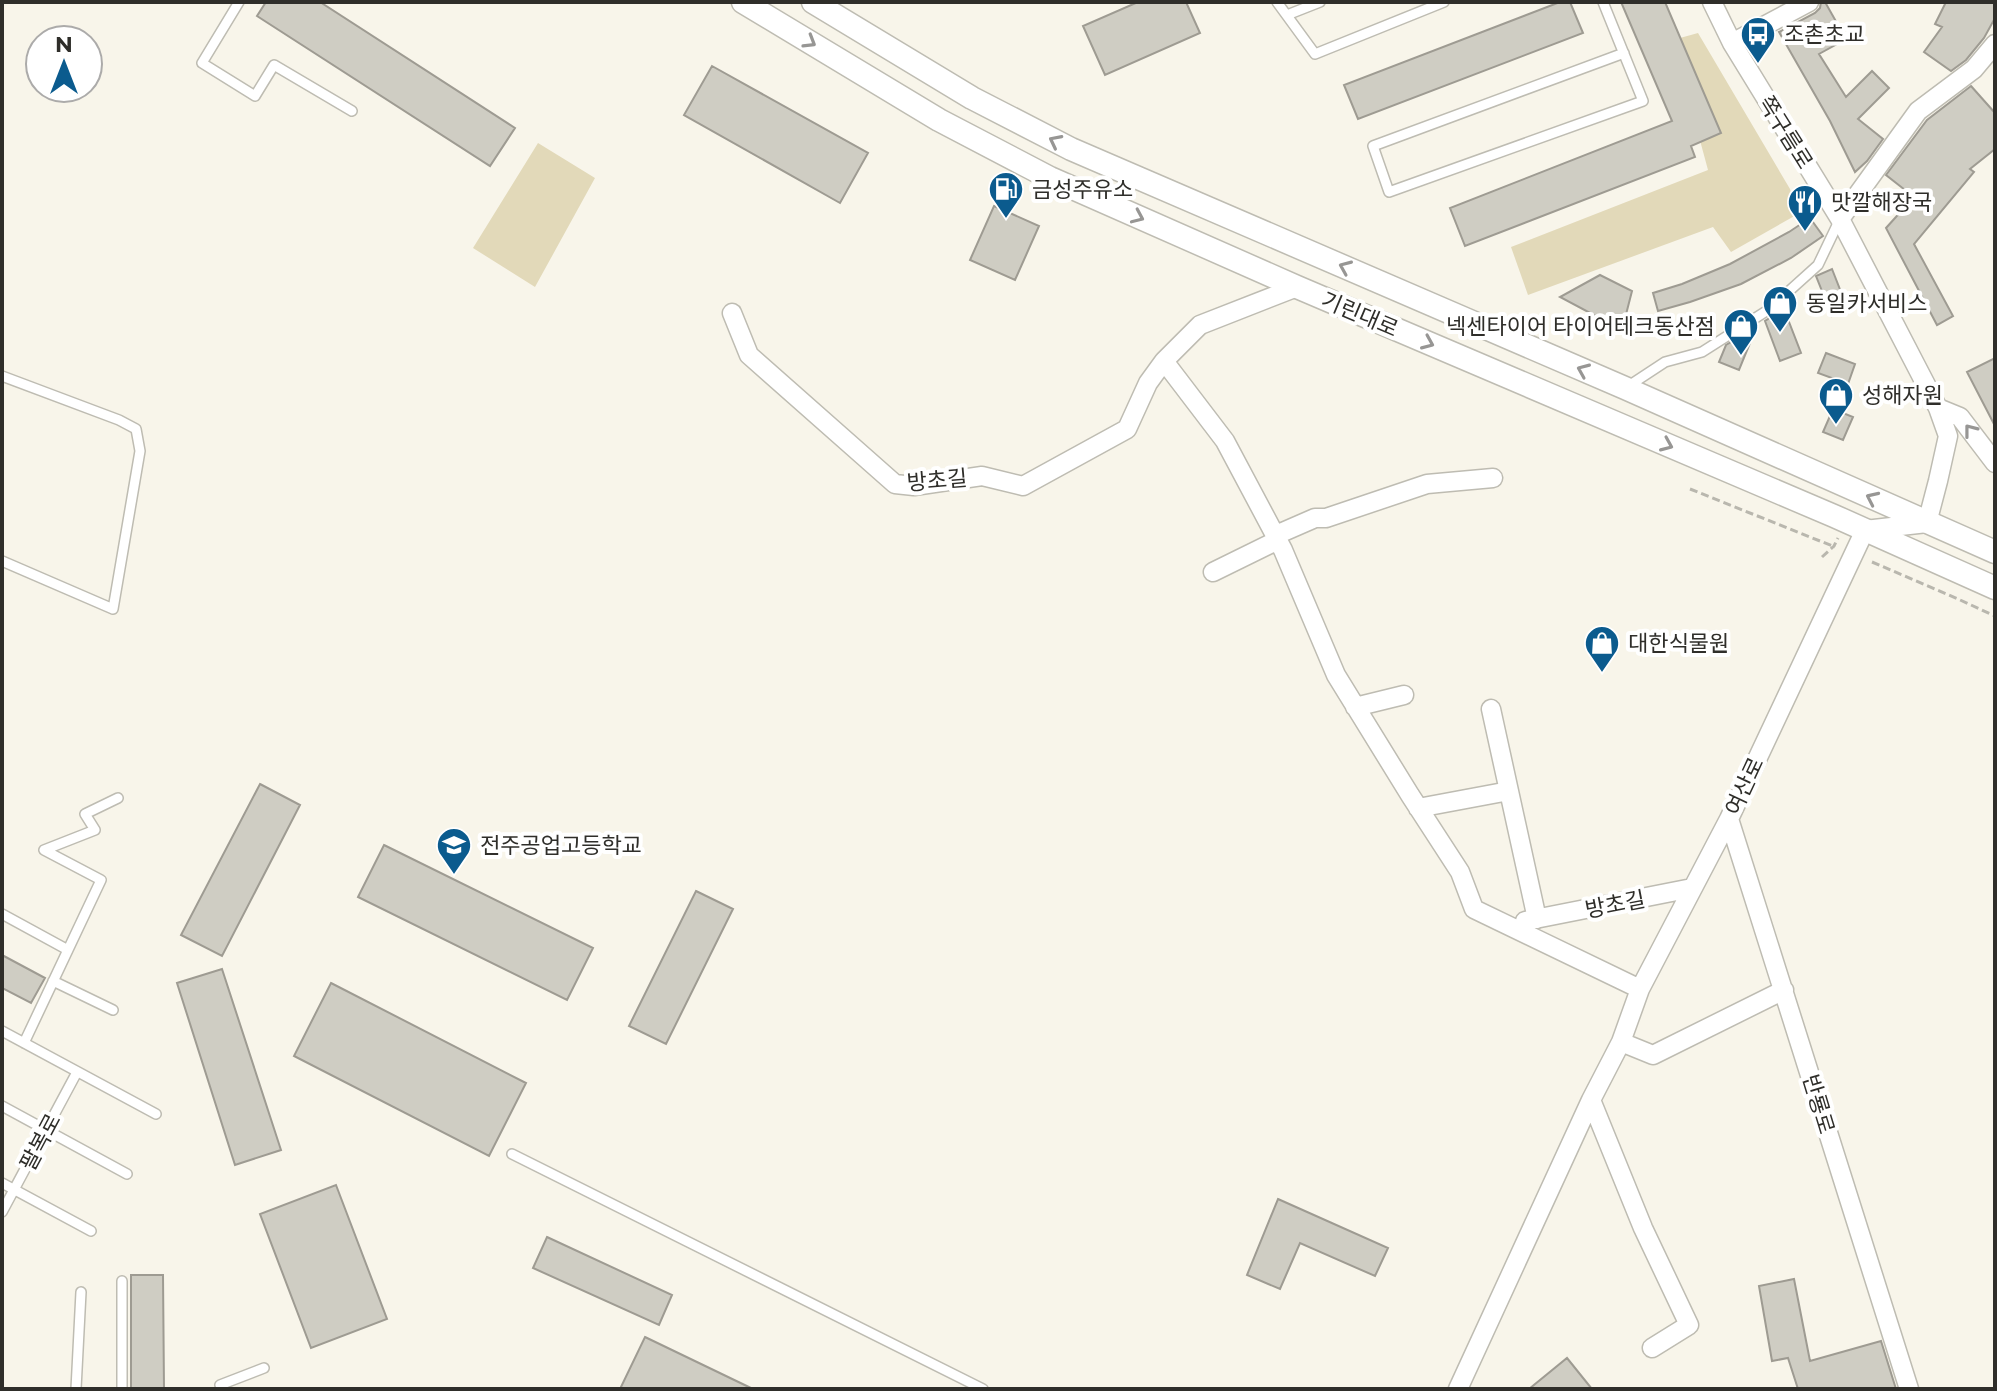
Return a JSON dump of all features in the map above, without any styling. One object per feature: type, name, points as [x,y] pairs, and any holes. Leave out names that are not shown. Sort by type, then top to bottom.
[{"type":"street","name":"기린대로","points":[[743,2],[939,120],[1050,178],[1995,588]]},
{"type":"street","name":"기린대로","points":[[813,2],[972,98],[1071,149],[1625,388],[1995,552]]},
{"type":"street","name":"쪽구름로","points":[[1712,2],[1732,43],[1840,219],[1938,408],[1948,436],[1927,523]]},
{"type":"street","points":[[1732,43],[1809,2]]},
{"type":"street","points":[[1840,219],[1918,111],[1974,69],[1995,44]]},
{"type":"street","name":"방초길","points":[[732,313],[749,355],[895,484],[914,486],[982,476],[1023,486],[1127,429],[1148,383],[1164,361],[1200,325],[1297,287]]},
{"type":"street","points":[[1164,361],[1225,441],[1277,538],[1336,675],[1460,872],[1474,909],[1640,989]]},
{"type":"street","name":"쪽구름로","points":[[1938,408],[1960,417],[1995,463]]},
{"type":"street","points":[[1213,572],[1315,518],[1326,518],[1427,484],[1493,478]]},
{"type":"street","points":[[1865,530],[1927,523]]},
{"type":"street","name":"여산로","points":[[1458,1389],[1591,1100],[1621,1042],[1640,989],[1729,819],[1865,530]]},
{"type":"street","points":[[1355,707],[1404,695]]},
{"type":"street","points":[[1491,709],[1537,919]]},
{"type":"street","points":[[1418,808],[1509,791]]},
{"type":"street","name":"반룡로","points":[[1729,819],[1909,1389]]},
{"type":"street","name":"방초길","points":[[1507,924],[1692,888]]},
{"type":"street","points":[[1621,1042],[1653,1055],[1784,990]]},
{"type":"street","points":[[1591,1100],[1643,1228],[1689,1325],[1652,1348]]},
{"type":"lane","points":[[239,2],[202,63],[255,96],[274,65],[352,111]]},
{"type":"lane","points":[[1277,2],[1315,54],[1444,2]]},
{"type":"lane","points":[[1287,15],[1320,2]]},
{"type":"lane","points":[[1603,2],[1624,53],[1643,101],[1389,192],[1373,146],[1624,53]]},
{"type":"lane","points":[[1625,388],[1665,362],[1702,352],[1768,310],[1818,265],[1840,219]]},
{"type":"lane","points":[[2,376],[136,429],[140,451],[113,609],[2,561]]},
{"type":"lane","points":[[24,1043],[101,880],[44,850],[95,830],[85,814],[118,798]]},
{"type":"lane","points":[[2,914],[68,950]]},
{"type":"lane","points":[[53,981],[113,1010]]},
{"type":"lane","points":[[2,1031],[156,1114]]},
{"type":"lane","name":"팔복로","points":[[2,1212],[77,1072]]},
{"type":"lane","points":[[2,1106],[127,1174]]},
{"type":"lane","points":[[512,1154],[983,1389]]},
{"type":"lane","points":[[2,1183],[91,1231]]},
{"type":"lane","points":[[122,1281],[122,1389]]},
{"type":"lane","points":[[76,1389],[81,1292]]},
{"type":"lane","points":[[222,1389],[220,1385],[264,1368]]},
{"type":"path","points":[[1690,489],[1853,554],[1995,616]]},
{"type":"shaded area","points":[[1698,33],[1790,189],[1798,214],[1731,252],[1713,227],[1528,295],[1511,247],[1708,170],[1680,38]]},
{"type":"shaded area","points":[[538,143],[595,178],[535,287],[473,248]]},
{"type":"building","points":[[266,2],[320,2],[515,128],[490,166],[257,16]]},
{"type":"building","points":[[1138,2],[1186,2],[1200,33],[1105,75],[1083,26]]},
{"type":"building","points":[[1560,2],[1570,2],[1583,33],[1358,119],[1344,85]]},
{"type":"building","points":[[1621,2],[1665,2],[1721,133],[1691,146],[1695,157],[1465,246],[1450,208],[1672,121]]},
{"type":"building","points":[[1821,2],[1825,2],[1846,39],[1819,54],[1846,97],[1872,71],[1889,88],[1858,119],[1883,139],[1855,172],[1779,32],[1815,13]]},
{"type":"building","points":[[1946,2],[1995,2],[1995,18],[1984,38],[1966,60],[1951,71],[1924,52],[1942,27],[1935,24]]},
{"type":"building","points":[[712,66],[868,153],[840,203],[684,115]]},
{"type":"building","points":[[1971,86],[1995,113],[1995,149],[1970,169],[1974,172],[1914,244],[1953,316],[1937,325],[1886,228],[1914,197],[1886,175],[1927,120]]},
{"type":"building","points":[[994,206],[1039,226],[1015,280],[970,260]]},
{"type":"building","points":[[1810,218],[1823,236],[1791,258],[1741,284],[1658,311],[1653,293],[1730,264]]},
{"type":"building","points":[[1832,269],[1848,310],[1832,316],[1816,276]]},
{"type":"building","points":[[1600,275],[1632,291],[1622,330],[1560,297]]},
{"type":"building","points":[[1784,309],[1801,353],[1780,361],[1765,321]]},
{"type":"building","points":[[1738,338],[1750,343],[1739,370],[1719,362],[1726,345]]},
{"type":"building","points":[[1826,353],[1855,364],[1848,384],[1818,373]]},
{"type":"building","points":[[1995,358],[1995,426],[1967,372]]},
{"type":"building","points":[[1833,409],[1853,417],[1843,440],[1823,432]]},
{"type":"building","points":[[260,784],[300,805],[222,956],[181,935]]},
{"type":"building","points":[[384,845],[593,948],[567,1000],[358,897]]},
{"type":"building","points":[[696,891],[733,909],[666,1044],[629,1026]]},
{"type":"building","points":[[2,955],[45,978],[31,1003],[2,988]]},
{"type":"building","points":[[222,969],[281,1150],[235,1165],[177,983]]},
{"type":"building","points":[[331,983],[526,1083],[489,1156],[294,1056]]},
{"type":"building","points":[[336,1185],[387,1319],[311,1348],[260,1214]]},
{"type":"building","points":[[1278,1199],[1388,1248],[1375,1276],[1300,1243],[1280,1289],[1247,1275]]},
{"type":"building","points":[[547,1237],[672,1295],[659,1325],[533,1268]]},
{"type":"building","points":[[131,1275],[163,1275],[164,1389],[131,1389]]},
{"type":"building","points":[[1794,1279],[1810,1361],[1881,1341],[1896,1389],[1798,1389],[1788,1358],[1772,1361],[1759,1286]]},
{"type":"building","points":[[645,1337],[753,1389],[620,1389]]},
{"type":"building","points":[[1567,1358],[1592,1389],[1529,1389]]},
{"type":"place","name":"조촌초교","points":[[1758,65]]},
{"type":"place","name":"금성주유소","points":[[1006,220]]},
{"type":"place","name":"맛깔해장국","points":[[1805,233]]},
{"type":"place","name":"동일카서비스","points":[[1780,334]]},
{"type":"place","name":"넥센타이어 타이어테크동산점","points":[[1741,357]]},
{"type":"place","name":"성해자원","points":[[1836,426]]},
{"type":"place","name":"대한식물원","points":[[1602,674]]},
{"type":"place","name":"전주공업고등학교","points":[[454,876]]}]
